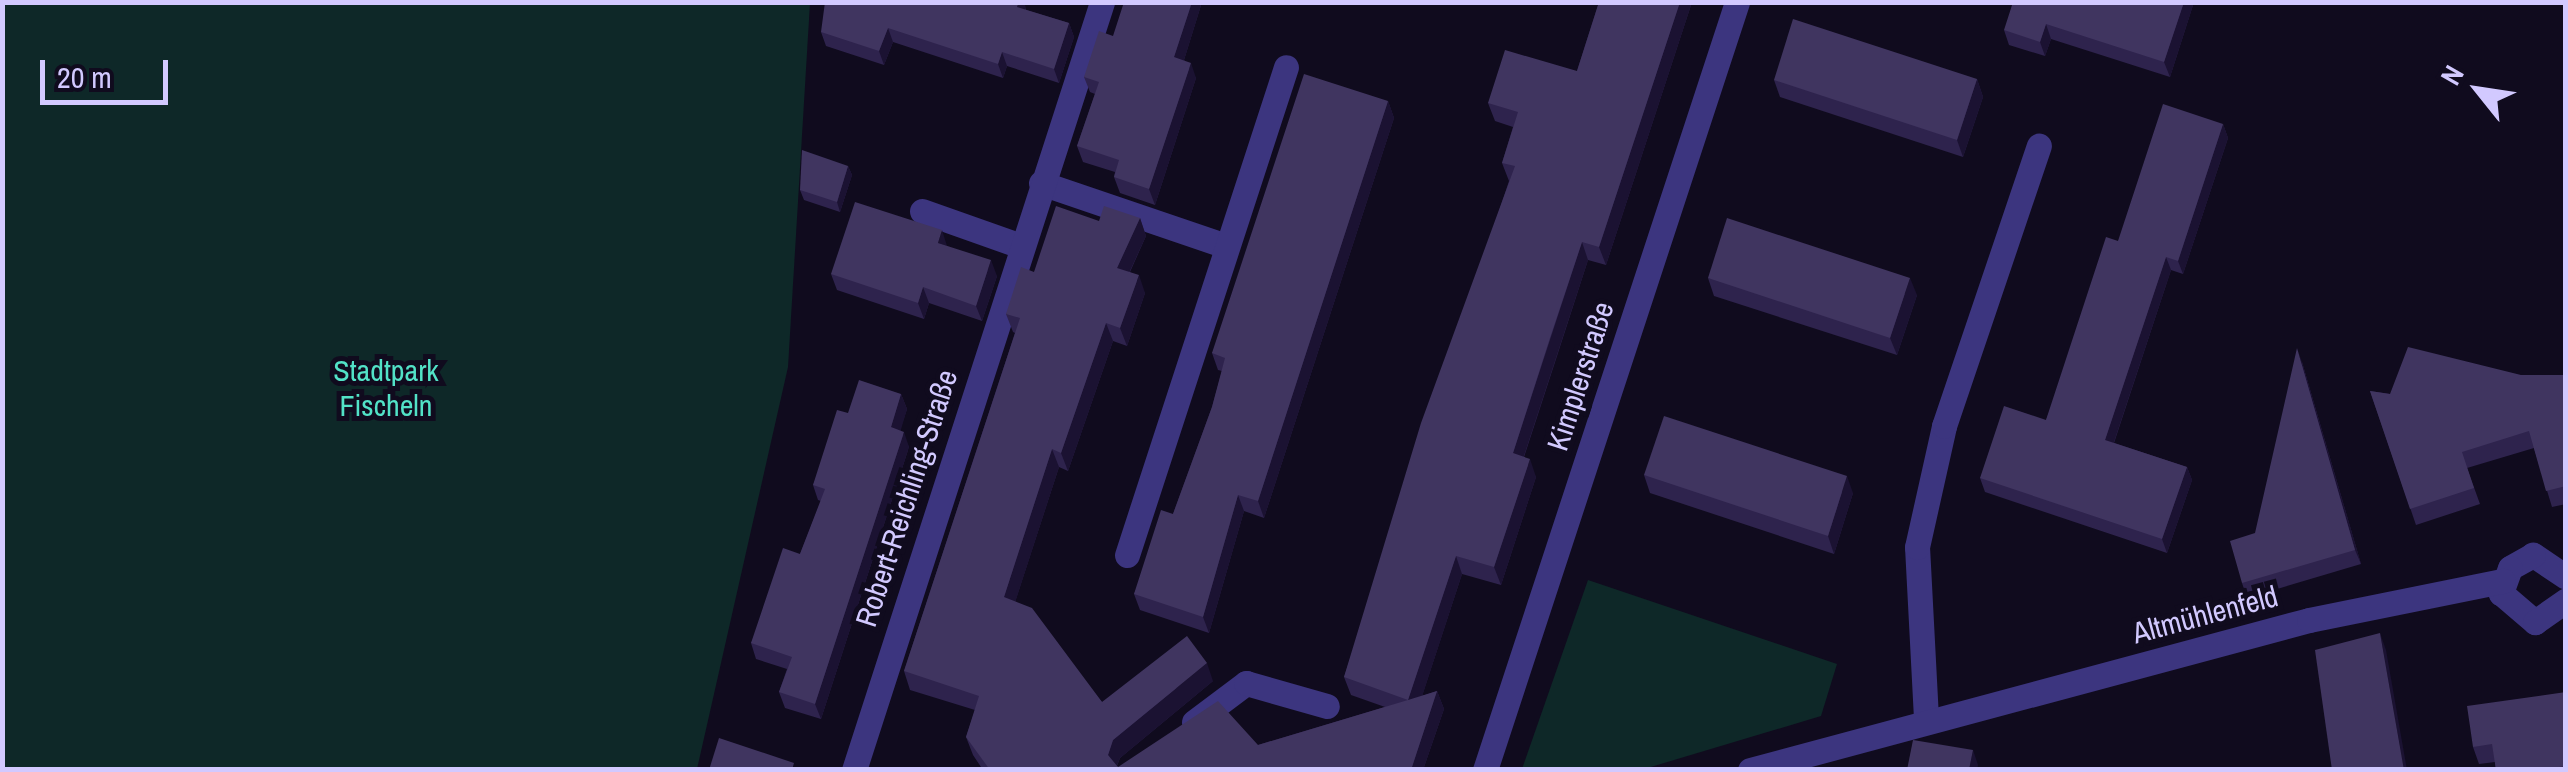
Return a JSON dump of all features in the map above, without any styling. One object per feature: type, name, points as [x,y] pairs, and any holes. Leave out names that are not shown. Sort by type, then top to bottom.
[{"type":"street","name":"Kimplerstraße","points":[[1485,770],[1737,2]]},
{"type":"street","name":"Robert-Reichling-Straße","points":[[854,770],[1097,4]]},
{"type":"street","points":[[1128,554],[1286,67]]},
{"type":"street","points":[[1926,718],[1917,547],[1944,426],[2039,146]]},
{"type":"street","points":[[1041,183],[1226,246]]},
{"type":"street","points":[[922,211],[1021,246]]},
{"type":"street","name":"Altmühlenfeld","points":[[1750,770],[1926,718],[2503,581],[2520,559],[2556,554],[2566,576]]},
{"type":"street","points":[[2503,581],[2506,603],[2524,618],[2547,618],[2566,600]]},
{"type":"street","points":[[1173,737],[1246,683],[1327,706]]},
{"type":"green space","name":"Stadtpark Fischeln","points":[[2,3],[810,3],[788,367],[697,769],[3,769]]},
{"type":"green space","points":[[1588,580],[1837,664],[1821,716],[1644,769],[1522,769]]},
{"type":"building","points":[[825,2],[1019,2],[1017,7],[1069,23],[1054,69],[1002,52],[998,64],[888,28],[879,51],[821,32]]},
{"type":"building","points":[[1124,2],[1192,2],[1174,57],[1191,63],[1149,189],[1114,177],[1119,160],[1077,146],[1099,82],[1084,77],[1099,31],[1113,36]]},
{"type":"building","points":[[1599,2],[1680,2],[1599,247],[1582,242],[1550,338],[1513,453],[1530,459],[1494,567],[1456,556],[1408,700],[1344,677],[1421,423],[1515,166],[1502,163],[1518,112],[1488,103],[1505,50],[1577,71]]},
{"type":"building","points":[[2013,2],[2184,2],[2164,62],[2046,24],[2040,42],[2004,30]]},
{"type":"building","points":[[1793,19],[1977,79],[1957,140],[1774,80]]},
{"type":"building","points":[[1304,74],[1388,101],[1258,501],[1238,495],[1203,617],[1134,594],[1161,510],[1173,514],[1212,407],[1225,358],[1212,353]]},
{"type":"building","points":[[2163,104],[2223,124],[2178,261],[2166,257],[2105,440],[2187,467],[2162,539],[1980,478],[2004,406],[2046,420],[2106,237],[2118,241]]},
{"type":"building","points":[[802,150],[848,166],[837,202],[800,190]]},
{"type":"building","points":[[855,202],[942,230],[938,243],[991,260],[976,306],[923,287],[918,303],[831,274]]},
{"type":"building","points":[[1056,206],[1099,221],[1104,206],[1140,218],[1117,268],[1139,275],[1120,328],[1106,323],[1061,453],[1052,449],[1004,597],[1032,608],[1102,702],[1187,636],[1207,663],[1113,740],[1108,755],[1118,767],[1218,701],[1258,745],[1437,691],[1411,770],[990,770],[966,737],[979,696],[904,671],[1020,318],[1006,314],[1021,267],[1034,272]]},
{"type":"building","points":[[1727,218],[1910,278],[1890,338],[1708,278]]},
{"type":"building","points":[[2408,347],[2521,375],[2566,375],[2566,486],[2546,491],[2529,431],[2462,452],[2474,488],[2410,509],[2370,391],[2390,394]]},
{"type":"building","points":[[2297,348],[2355,550],[2242,583],[2230,541],[2255,533]]},
{"type":"building","points":[[859,380],[901,394],[891,427],[904,432],[815,704],[779,692],[792,657],[751,643],[783,548],[800,554],[825,489],[813,485],[837,410],[848,413]]},
{"type":"building","points":[[1664,416],[1847,476],[1828,536],[1644,475]]},
{"type":"building","points":[[2380,633],[2404,770],[2332,770],[2315,650]]},
{"type":"building","points":[[2566,692],[2566,766],[2496,770],[2492,744],[2473,747],[2467,706]]},
{"type":"building","points":[[719,738],[794,763],[792,770],[709,770]]},
{"type":"building","points":[[1913,740],[1973,750],[1969,770],[1907,770]]}]
